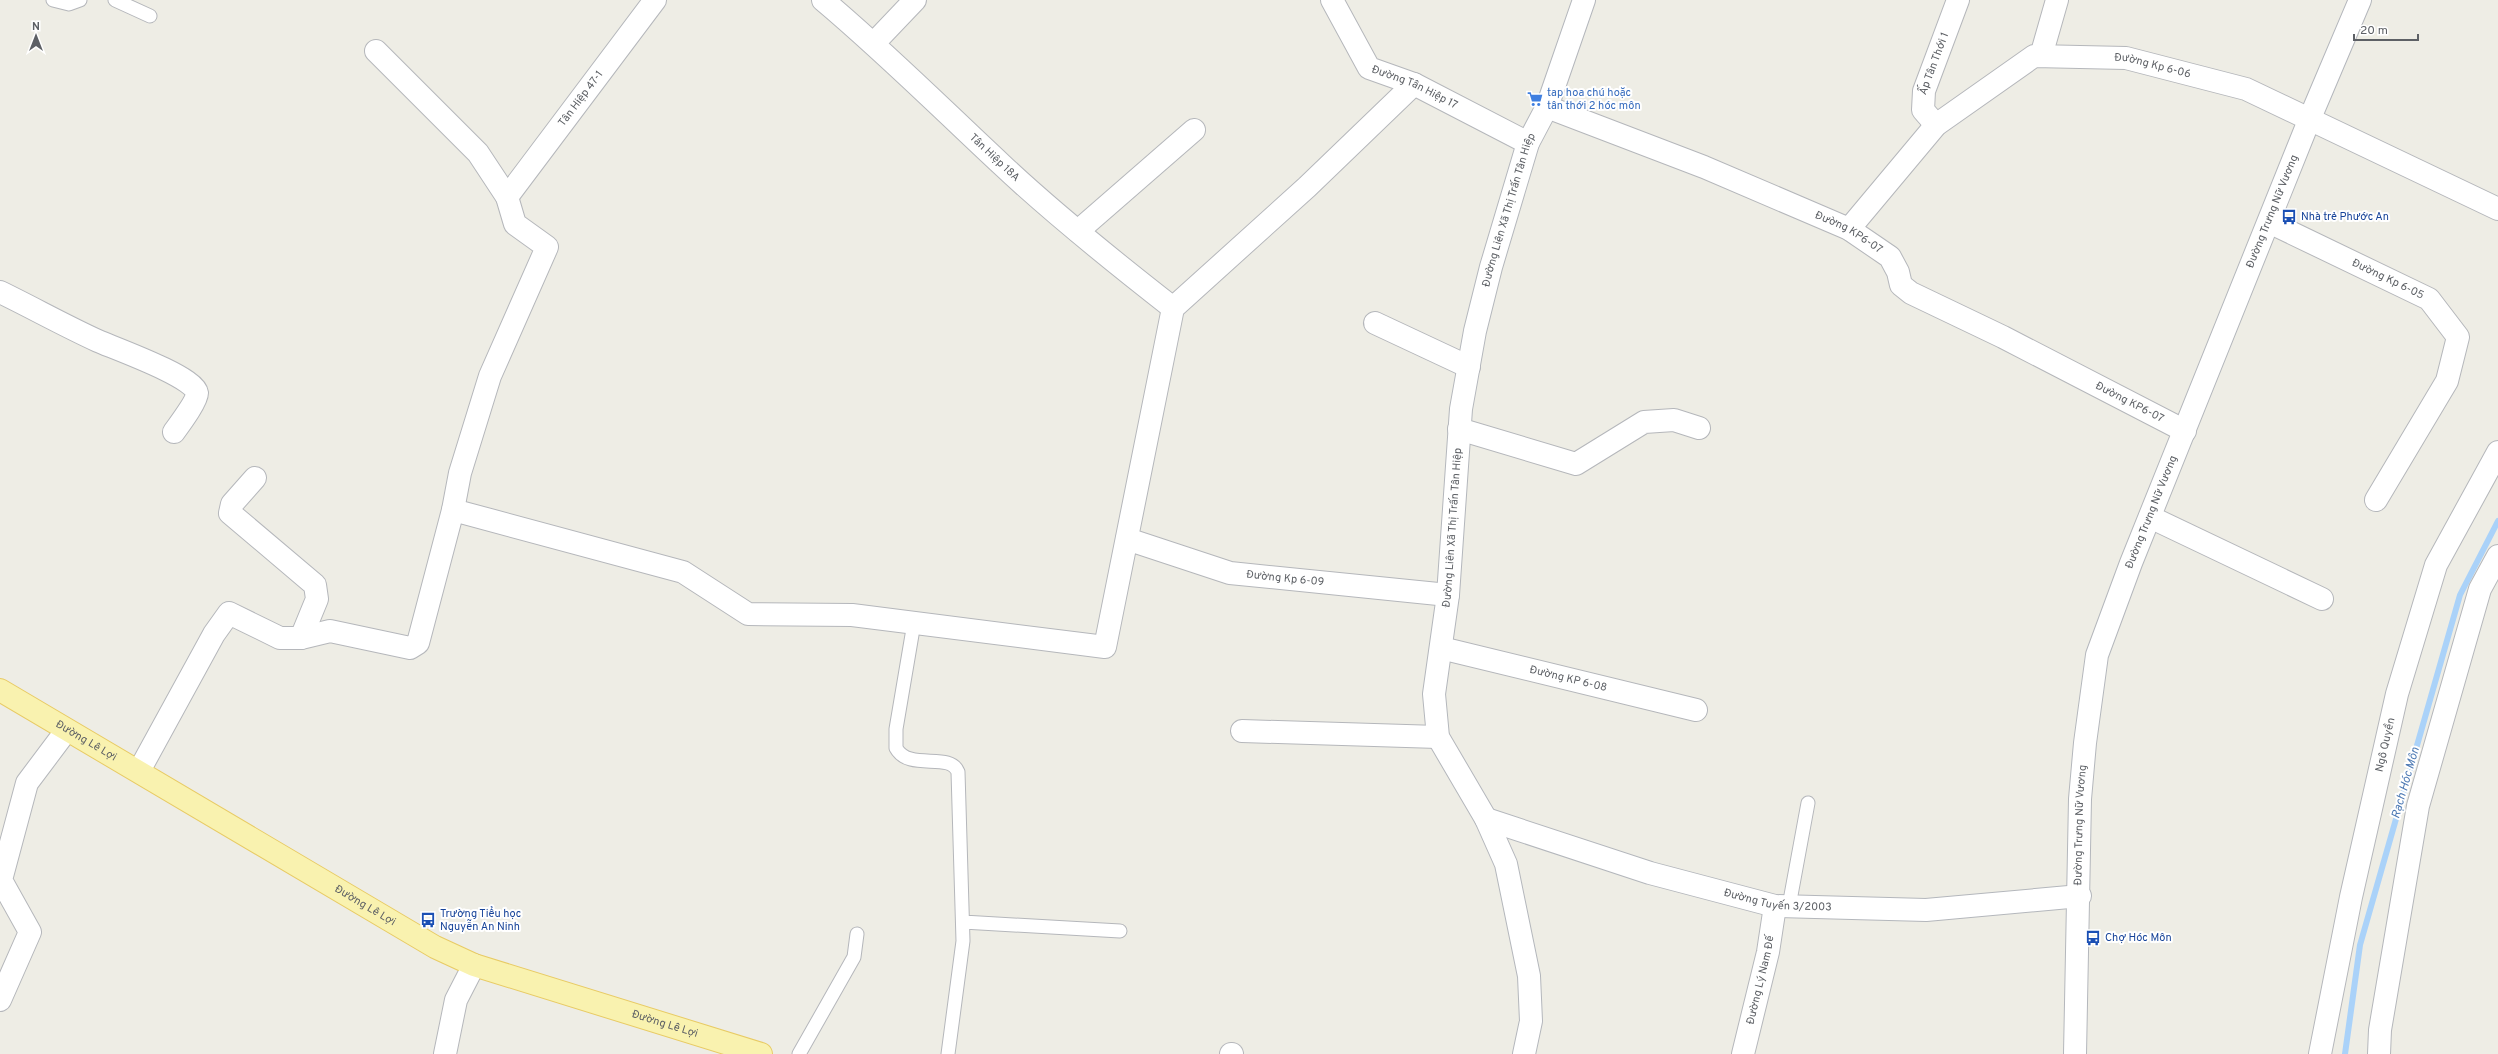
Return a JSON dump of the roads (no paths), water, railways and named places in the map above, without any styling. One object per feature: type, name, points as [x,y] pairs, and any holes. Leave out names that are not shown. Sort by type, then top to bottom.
[{"type":"main road","name":"Đường Lê Lợi","points":[[0,690],[66,731],[139,772],[435,947],[474,965],[761,1054]]},
{"type":"street","name":"Tân Hiệp 47-1","points":[[506,197],[655,0]]},
{"type":"street","name":"Tân Hiệp 18A","points":[[823,0],[874,43],[1002,165],[1078,231],[1173,308]]},
{"type":"street","points":[[874,43],[915,0]]},
{"type":"street","name":"Đường Tân Hiệp 17","points":[[1332,0],[1369,68],[1414,84],[1528,143]]},
{"type":"street","name":"Đường Liên Xã Thị Trấn Tân Hiệp","points":[[1524,1054],[1530,1021],[1529,976],[1506,864],[1486,819],[1438,737],[1434,694],[1448,595],[1459,429],[1469,367],[1491,267],[1528,143],[1546,107],[1584,0]]},
{"type":"street","name":"Ấp Tân Thới 1","points":[[1936,125],[1923,110],[1924,91],[1958,0]]},
{"type":"street","points":[[2041,56],[2057,0]]},
{"type":"street","name":"Đường Trưng Nữ Vương","points":[[2075,1054],[2080,896],[2080,799],[2085,743],[2097,656],[2150,517],[2186,431],[2268,222],[2360,0]]},
{"type":"street","points":[[139,772],[192,673],[225,616],[229,613],[234,614],[280,638],[301,638],[330,631],[410,648],[415,647],[418,643],[453,510],[460,473],[490,376],[547,247],[515,224],[506,197],[478,153],[376,51]]},
{"type":"street","name":"Đường Kp 6-06","points":[[1849,229],[1936,125],[2034,56],[2126,58],[2246,90],[2310,118],[2498,209]]},
{"type":"street","points":[[453,510],[683,572],[748,614],[852,615],[1105,647],[1128,540],[1173,308],[1307,187],[1414,84]]},
{"type":"street","name":"Đường KP6-07","points":[[1546,107],[1704,167],[1849,229],[1890,257],[1898,272],[1901,285],[1911,293],[2003,337],[2186,431]]},
{"type":"street","points":[[1078,231],[1194,130]]},
{"type":"street","name":"Đường Kp 6-05","points":[[2268,222],[2429,299],[2458,337],[2447,381],[2376,500]]},
{"type":"street","points":[[0,292],[99,341],[162,368],[191,384],[196,389],[196,397],[174,432]]},
{"type":"street","points":[[1374,323],[1469,367]]},
{"type":"street","points":[[1459,429],[1576,464],[1644,422],[1674,420],[1699,428]]},
{"type":"street","name":"Ngô Quyền","points":[[2320,1054],[2351,897],[2397,694],[2436,565],[2498,452]]},
{"type":"street","points":[[255,478],[232,504],[230,513],[315,585],[317,598],[301,638]]},
{"type":"street","points":[[2150,517],[2322,599]]},
{"type":"street","name":"Đường Kp 6-09","points":[[1128,540],[1230,573],[1448,595]]},
{"type":"street","points":[[2379,1054],[2380,1030],[2418,806],[2480,589],[2498,556]]},
{"type":"street","name":"Đường KP 6-08","points":[[1441,648],[1696,710]]},
{"type":"street","points":[[0,1000],[30,932],[1,880],[27,783],[66,731]]},
{"type":"street","points":[[1242,731],[1438,737]]},
{"type":"street","name":"Đường Tuyến 3/2003","points":[[1486,819],[1650,873],[1782,906],[1926,910],[2080,896]]},
{"type":"street","name":"Đường Lý Nam Đế","points":[[1742,1054],[1768,952],[1782,906]]},
{"type":"street","points":[[445,1054],[456,1000],[474,965]]},
{"type":"lane","points":[[53,0],[69,4],[80,0]]},
{"type":"lane","points":[[115,0],[150,16]]},
{"type":"lane","points":[[914,623],[895,742],[899,753],[906,757],[918,761],[950,763],[955,766],[958,772],[964,941],[959,986],[948,1054]]},
{"type":"lane","points":[[1782,906],[1808,803]]},
{"type":"lane","points":[[963,922],[1120,931]]},
{"type":"lane","points":[[799,1054],[854,958],[857,934]]},
{"type":"waterway","name":"Rạch Hóc Môn","points":[[2345,1054],[2360,945],[2460,595],[2498,521]]},
{"type":"place","name":"tap hoa chú hoặc tân thới 2 hóc môn","points":[[1535,99]]},
{"type":"place","name":"Nhà trẻ Phước An","points":[[2289,217]]},
{"type":"place","name":"Trường Tiểu học Nguyễn An Ninh","points":[[428,920]]},
{"type":"place","name":"Chợ Hóc Môn","points":[[2093,938]]}]
